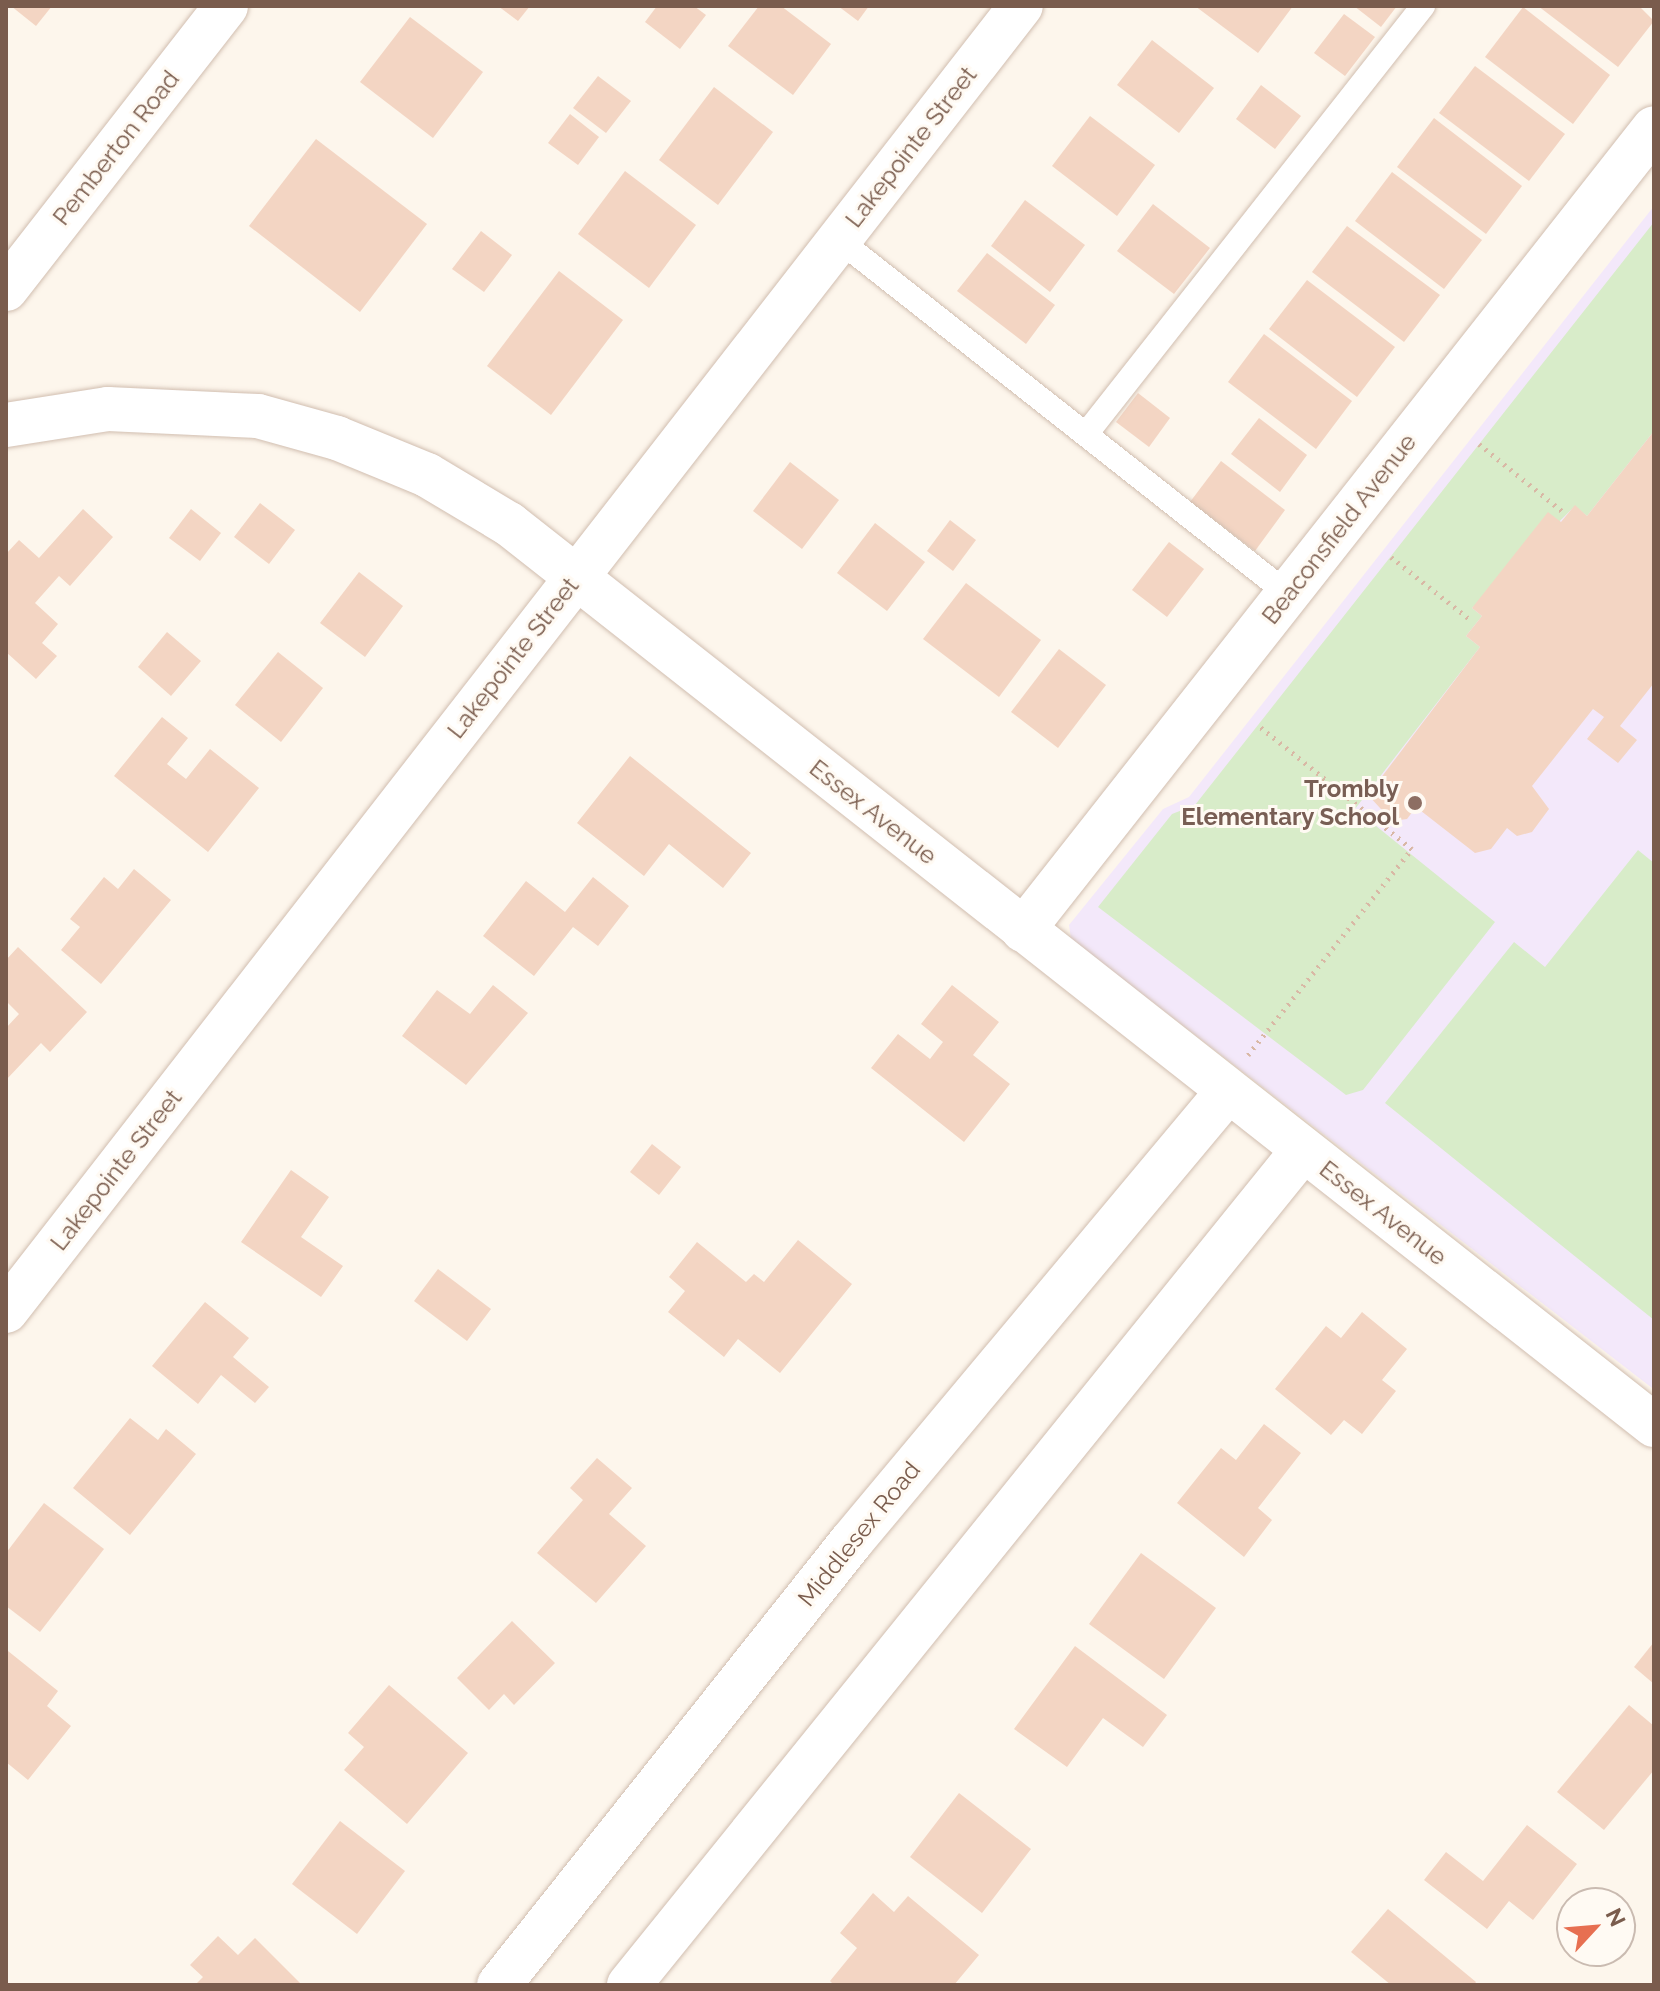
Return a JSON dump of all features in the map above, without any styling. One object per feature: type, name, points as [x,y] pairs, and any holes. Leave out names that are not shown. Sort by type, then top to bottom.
[{"type":"street","name":"Pemberton Road","points":[[6,289],[226,6]]},
{"type":"street","name":"Lakepointe Street","points":[[6,1311],[1021,6]]},
{"type":"street","name":"Beaconsfield Avenue","points":[[1023,930],[1654,128]]},
{"type":"street","name":"Essex Avenue","points":[[6,425],[108,409],[191,408],[258,416],[337,438],[427,475],[509,524],[1023,930],[1233,1078],[1303,1150],[1654,1425]]},
{"type":"street","name":"Middlesex Road","points":[[499,1985],[851,1542],[1233,1078]]},
{"type":"street","points":[[629,1985],[1303,1150]]},
{"type":"lane","points":[[1086,434],[1423,6]]},
{"type":"lane","points":[[839,240],[1288,594]]},
{"type":"path","points":[[1479,444],[1562,511]]},
{"type":"path","points":[[1391,557],[1472,621]]},
{"type":"path","points":[[1233,1078],[1412,849],[1258,725]]},
{"type":"shaded area","name":"Trombly Elementary School","points":[[1654,206],[1652,1388],[1071,939],[1069,925],[1163,809],[1189,797]]},
{"type":"green space","points":[[1654,222],[1654,431],[1587,516],[1575,506],[1472,608],[1482,616],[1466,636],[1480,647],[1355,809],[1495,922],[1363,1090],[1346,1095],[1098,907],[1172,814],[1195,805]]},
{"type":"green space","points":[[1638,850],[1654,863],[1654,1320],[1385,1103],[1514,942],[1545,967]]},
{"type":"building","points":[[11,6],[52,6],[36,26]]},
{"type":"building","points":[[498,6],[530,6],[518,21]]},
{"type":"building","points":[[657,6],[694,6],[706,15],[680,49],[645,22]]},
{"type":"building","points":[[759,6],[781,6],[831,44],[793,95],[728,46]]},
{"type":"building","points":[[838,6],[869,6],[858,21]]},
{"type":"building","points":[[1195,6],[1293,6],[1258,53]]},
{"type":"building","points":[[1354,6],[1397,6],[1381,27]]},
{"type":"building","points":[[1538,6],[1639,6],[1654,21],[1618,67]]},
{"type":"building","points":[[1523,7],[1610,75],[1573,124],[1485,57]]},
{"type":"building","points":[[1344,14],[1375,37],[1345,76],[1314,53]]},
{"type":"building","points":[[410,17],[483,72],[433,138],[360,82]]},
{"type":"building","points":[[1152,40],[1214,88],[1179,133],[1117,85]]},
{"type":"building","points":[[1475,66],[1565,134],[1529,181],[1439,113]]},
{"type":"building","points":[[598,76],[631,101],[606,133],[573,108]]},
{"type":"building","points":[[1261,85],[1301,116],[1275,149],[1236,119]]},
{"type":"building","points":[[714,87],[773,132],[718,205],[659,160]]},
{"type":"building","points":[[570,114],[599,137],[578,165],[548,143]]},
{"type":"building","points":[[1090,116],[1155,165],[1117,216],[1052,166]]},
{"type":"building","points":[[1434,118],[1522,186],[1486,234],[1397,167]]},
{"type":"building","points":[[316,139],[427,224],[360,312],[249,226]]},
{"type":"building","points":[[625,171],[696,225],[649,288],[578,234]]},
{"type":"building","points":[[1392,172],[1482,240],[1444,289],[1355,221]]},
{"type":"building","points":[[1025,200],[1085,245],[1050,292],[991,246]]},
{"type":"building","points":[[1153,204],[1210,248],[1174,294],[1117,251]]},
{"type":"building","points":[[1347,226],[1440,295],[1404,342],[1312,272]]},
{"type":"building","points":[[481,231],[512,255],[484,292],[452,269]]},
{"type":"building","points":[[987,253],[1055,305],[1026,344],[957,291]]},
{"type":"building","points":[[559,271],[623,320],[551,415],[487,366]]},
{"type":"building","points":[[1307,280],[1395,347],[1357,397],[1269,329]]},
{"type":"building","points":[[1264,334],[1352,401],[1316,449],[1228,382]]},
{"type":"building","points":[[1138,393],[1170,418],[1149,447],[1116,422]]},
{"type":"building","points":[[1259,418],[1307,455],[1280,492],[1231,454]]},
{"type":"building","name":"Trombly Elementary School","points":[[1654,431],[1654,683],[1620,726],[1637,740],[1618,763],[1587,739],[1604,717],[1593,709],[1532,786],[1549,809],[1532,832],[1517,836],[1507,828],[1491,849],[1475,853],[1416,807],[1407,819],[1392,821],[1368,795],[1480,647],[1466,636],[1482,616],[1472,608],[1548,512],[1561,522],[1575,505],[1587,516]]},
{"type":"building","points":[[1221,461],[1285,510],[1255,551],[1190,502]]},
{"type":"building","points":[[790,462],[839,500],[802,549],[753,511]]},
{"type":"building","points":[[260,503],[295,530],[269,564],[234,537]]},
{"type":"building","points":[[83,509],[113,537],[70,586],[59,576],[35,603],[58,624],[42,643],[57,656],[36,679],[6,652],[6,554],[19,540],[39,558]]},
{"type":"building","points":[[191,509],[221,533],[200,561],[169,538]]},
{"type":"building","points":[[950,520],[976,540],[953,571],[927,551]]},
{"type":"building","points":[[875,523],[925,562],[887,611],[837,573]]},
{"type":"building","points":[[1169,542],[1204,569],[1167,617],[1132,590]]},
{"type":"building","points":[[359,572],[403,606],[365,657],[320,623]]},
{"type":"building","points":[[966,583],[1041,640],[999,697],[923,639]]},
{"type":"building","points":[[167,632],[201,661],[171,696],[138,667]]},
{"type":"building","points":[[1059,649],[1106,685],[1058,748],[1011,712]]},
{"type":"building","points":[[278,652],[323,688],[281,742],[235,705]]},
{"type":"building","points":[[162,717],[188,738],[167,764],[186,779],[210,749],[259,788],[208,852],[114,776]]},
{"type":"building","points":[[630,756],[751,853],[723,888],[669,844],[644,876],[577,823]]},
{"type":"building","points":[[134,869],[171,900],[101,984],[61,950],[80,927],[70,919],[104,877],[118,889]]},
{"type":"building","points":[[593,877],[629,906],[598,946],[573,927],[534,976],[483,936],[526,881],[565,912]]},
{"type":"building","points":[[18,947],[87,1012],[50,1052],[41,1043],[6,1080],[6,1028],[19,1014],[6,1001],[6,960]]},
{"type":"building","points":[[493,985],[528,1013],[466,1085],[402,1036],[437,990],[470,1014]]},
{"type":"building","points":[[952,985],[999,1022],[973,1055],[1010,1084],[964,1142],[871,1068],[898,1034],[930,1059],[943,1042],[921,1024]]},
{"type":"building","points":[[652,1144],[681,1167],[659,1195],[630,1172]]},
{"type":"building","points":[[291,1170],[329,1197],[301,1237],[343,1266],[321,1297],[241,1242]]},
{"type":"building","points":[[798,1240],[852,1284],[780,1373],[738,1339],[724,1357],[668,1312],[685,1291],[669,1277],[697,1242],[746,1282],[754,1274],[764,1282]]},
{"type":"building","points":[[438,1269],[491,1309],[467,1341],[414,1301]]},
{"type":"building","points":[[205,1302],[249,1338],[233,1357],[269,1387],[255,1403],[221,1375],[198,1404],[152,1366]]},
{"type":"building","points":[[1362,1312],[1407,1349],[1382,1380],[1396,1391],[1362,1434],[1344,1420],[1331,1435],[1275,1389],[1326,1326],[1341,1338]]},
{"type":"building","points":[[130,1418],[158,1440],[166,1429],[196,1454],[130,1535],[73,1488]]},
{"type":"building","points":[[1264,1424],[1301,1453],[1258,1508],[1272,1520],[1244,1557],[1177,1503],[1221,1448],[1236,1460]]},
{"type":"building","points":[[597,1458],[632,1488],[609,1514],[646,1546],[596,1603],[537,1553],[583,1500],[570,1488]]},
{"type":"building","points":[[44,1503],[104,1549],[40,1632],[6,1606],[6,1553]]},
{"type":"building","points":[[1141,1553],[1216,1608],[1164,1679],[1089,1624]]},
{"type":"building","points":[[512,1621],[555,1663],[514,1705],[504,1694],[489,1710],[457,1678]]},
{"type":"building","points":[[1654,1642],[1654,1684],[1634,1667]]},
{"type":"building","points":[[1075,1646],[1167,1715],[1143,1747],[1103,1718],[1067,1767],[1014,1729]]},
{"type":"building","points":[[8,1651],[58,1691],[47,1706],[71,1726],[28,1780],[6,1762]]},
{"type":"building","points":[[389,1685],[468,1753],[407,1824],[344,1770],[364,1747],[348,1733]]},
{"type":"building","points":[[1629,1705],[1654,1726],[1654,1770],[1604,1830],[1557,1792]]},
{"type":"building","points":[[959,1793],[1031,1849],[982,1913],[910,1857]]},
{"type":"building","points":[[340,1821],[405,1871],[357,1934],[292,1884]]},
{"type":"building","points":[[1527,1825],[1577,1864],[1533,1920],[1509,1901],[1487,1929],[1424,1880],[1446,1852],[1483,1881]]},
{"type":"building","points":[[873,1893],[894,1912],[908,1896],[979,1955],[954,1985],[834,1985],[830,1981],[857,1948],[840,1933]]},
{"type":"building","points":[[1388,1909],[1476,1982],[1474,1985],[1391,1985],[1351,1952]]},
{"type":"building","points":[[218,1936],[238,1955],[255,1938],[302,1985],[195,1985],[203,1977],[190,1965]]},
{"type":"place","name":"Trombly Elementary School","points":[[1415,803]]}]
